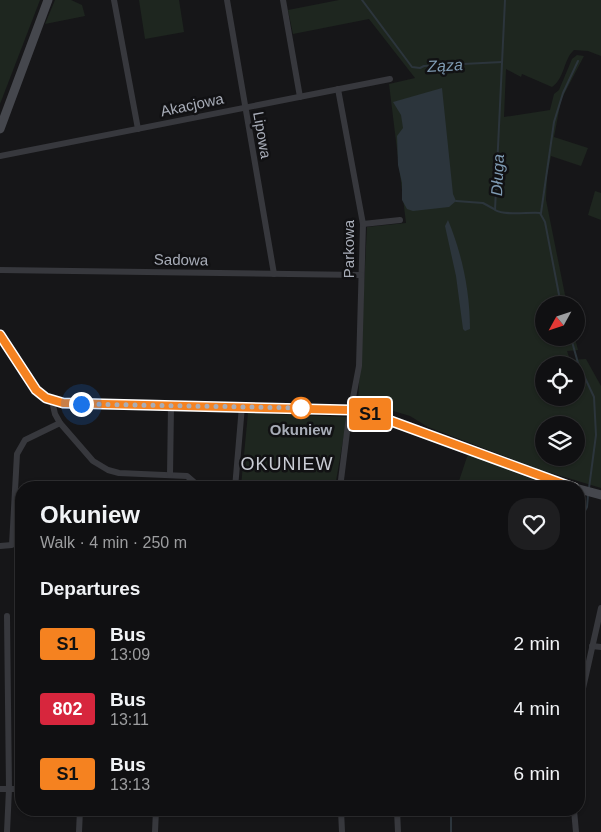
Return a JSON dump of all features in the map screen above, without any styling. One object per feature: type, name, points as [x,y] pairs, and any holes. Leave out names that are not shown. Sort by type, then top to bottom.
[{"type":"main road","points":[[0,129],[48,0]]},
{"type":"main road","points":[[0,335],[36,390],[52,401],[63,403],[351,410],[380,417],[555,481]]},
{"type":"main road","points":[[585,491],[600,494]]},
{"type":"street","points":[[114,0],[138,130]]},
{"type":"street","name":"Lipowa","points":[[227,0],[274,274]]},
{"type":"street","points":[[283,0],[300,97]]},
{"type":"street","name":"Akacjowa","points":[[0,156],[390,79]]},
{"type":"street","name":"Parkowa","points":[[338,90],[363,224],[360,366],[351,410],[341,481]]},
{"type":"street","points":[[363,224],[400,220]]},
{"type":"street","name":"Sadowa","points":[[0,270],[361,275]]},
{"type":"street","points":[[52,401],[53,410],[60,423],[93,461],[108,470],[119,473],[189,477],[193,481]]},
{"type":"street","points":[[170,475],[171,406]]},
{"type":"street","points":[[236,481],[242,406]]},
{"type":"street","points":[[0,546],[12,545],[16,454],[25,440],[60,423]]},
{"type":"street","points":[[585,678],[601,608]]},
{"type":"street","points":[[7,616],[9,789],[7,832]]},
{"type":"street","points":[[592,646],[601,647]]},
{"type":"street","points":[[0,789],[15,790]]},
{"type":"street","points":[[80,816],[80,832]]},
{"type":"street","points":[[155,832],[156,816]]},
{"type":"street","points":[[342,816],[342,832]]},
{"type":"street","points":[[397,816],[398,832]]},
{"type":"street","points":[[575,816],[576,832]]},
{"type":"shaded area","points":[[0,0],[40,0],[0,104]]},
{"type":"shaded area","points":[[55,0],[71,0],[82,5],[85,16],[45,24]]},
{"type":"shaded area","points":[[139,0],[179,0],[184,32],[145,39]]},
{"type":"shaded area","points":[[339,0],[601,0],[601,56],[588,51],[574,50],[570,54],[559,79],[552,87],[522,74],[521,77],[506,69],[504,117],[550,110],[554,94],[559,90],[572,59],[577,55],[584,56],[561,100],[554,137],[588,148],[581,166],[551,156],[547,175],[546,200],[565,296],[535,296],[535,346],[577,346],[578,350],[567,351],[569,356],[535,356],[535,406],[585,406],[586,359],[601,386],[601,488],[585,483],[585,481],[578,481],[538,469],[428,427],[410,416],[358,403],[367,227],[406,223],[389,84],[415,78],[369,19],[293,34],[288,10]]},
{"type":"shaded area","points":[[442,88],[453,194],[456,201],[449,207],[413,211],[407,209],[402,200],[397,136],[403,128],[401,115],[393,102]]},
{"type":"shaded area","points":[[595,191],[601,193],[601,220],[588,215]]},
{"type":"shaded area","points":[[448,220],[461,259],[467,287],[470,329],[465,331],[463,329],[456,276],[445,226]]},
{"type":"shaded area","points":[[248,413],[347,417],[336,481],[241,481]]},
{"type":"shaded area","points":[[468,454],[537,481],[459,481]]},
{"type":"waterway","name":"Ząza","points":[[362,0],[412,67],[502,62]]},
{"type":"waterway","name":"Długa","points":[[505,0],[495,210],[510,213],[540,213],[545,222],[559,296]]},
{"type":"waterway","points":[[541,213],[554,122],[563,93],[578,61]]},
{"type":"waterway","points":[[456,201],[483,203],[494,209]]},
{"type":"waterway","name":"Długa","points":[[573,346],[578,363],[594,397],[596,435],[589,488]]},
{"type":"waterway","name":"Długa","points":[[585,511],[588,495]]},
{"type":"waterway","name":"Długa","points":[[451,816],[451,832]]},
{"type":"bus line","name":"S1","points":[[0,335],[36,390],[52,401],[63,403],[351,410],[380,417],[555,481]]},
{"type":"place","name":"Okuniew","points":[[301,408]]},
{"type":"district","name":"OKUNIEW","points":[[287,464]]},
{"type":"route","points":[[81,404],[301,408]]}]
